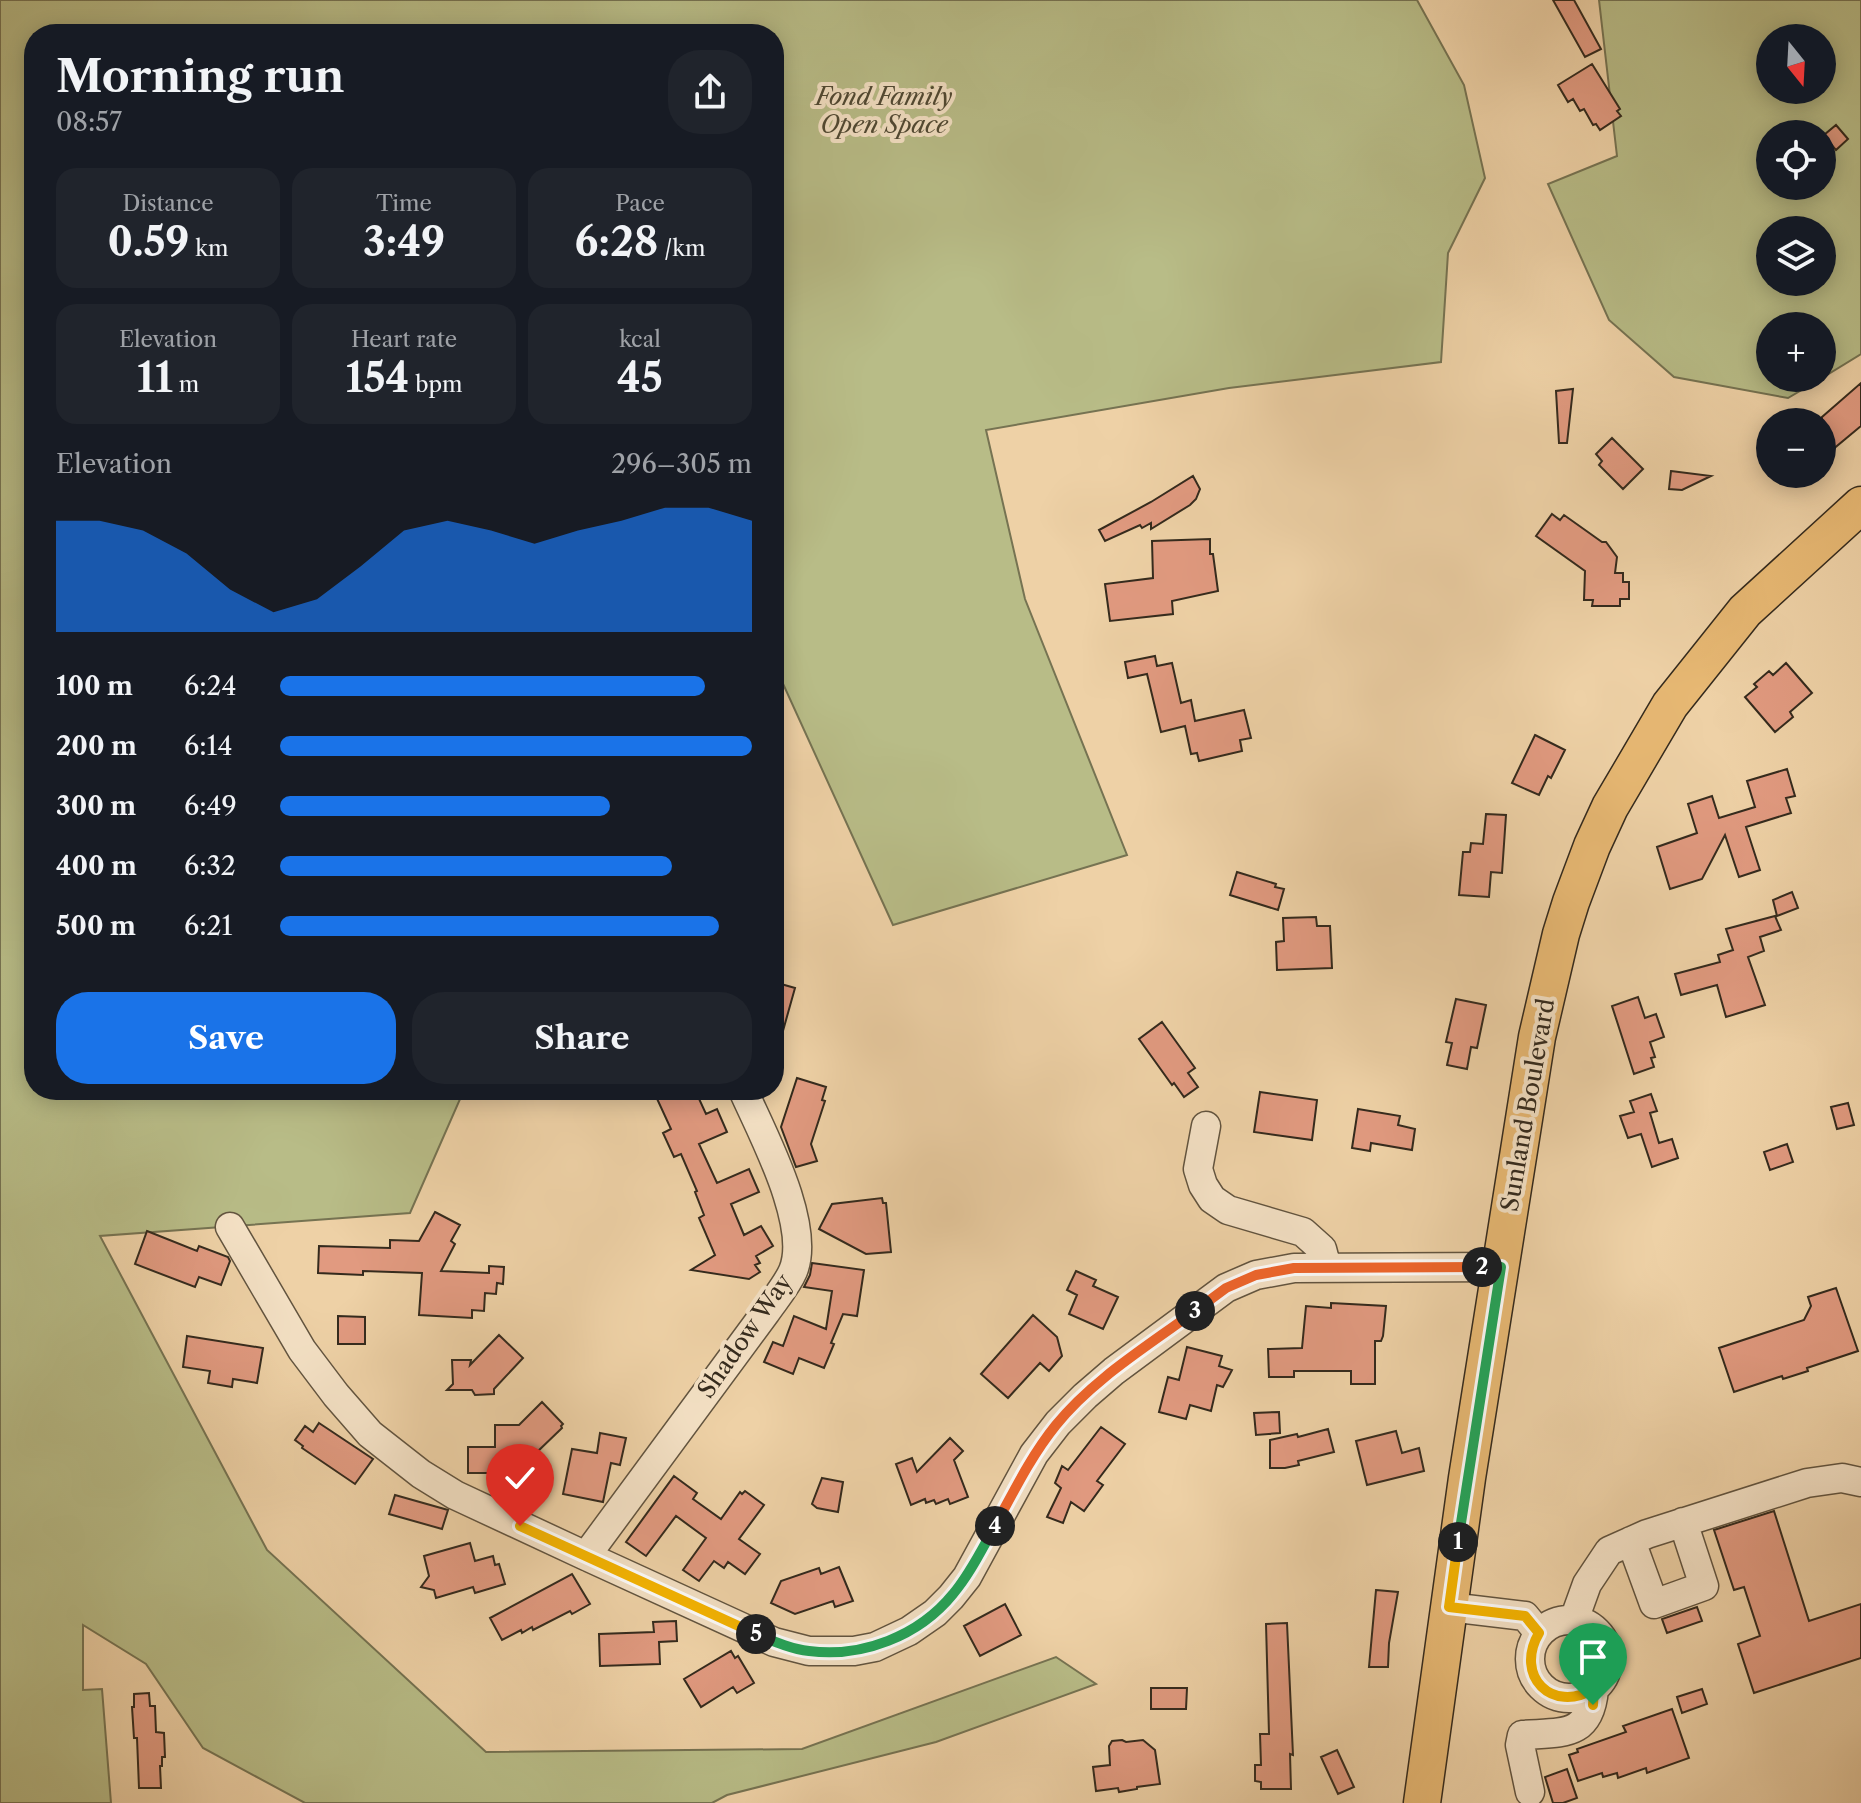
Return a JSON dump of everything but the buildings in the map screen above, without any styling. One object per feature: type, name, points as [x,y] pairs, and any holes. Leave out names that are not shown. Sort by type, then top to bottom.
[{"type":"main road","name":"Sunland Boulevard","points":[[1422,1803],[1467,1478],[1537,1037],[1571,902],[1610,807],[1670,705],[1745,611],[1861,505]]},
{"type":"street","name":"Shadow Way","points":[[586,1556],[793,1271],[799,1247],[796,1223],[775,1160],[748,1100]]},
{"type":"street","points":[[1206,1126],[1198,1169],[1212,1199],[1228,1210],[1303,1232],[1322,1249],[1327,1268]]},
{"type":"street","points":[[230,1227],[302,1350],[336,1395],[370,1434],[421,1474],[455,1495],[774,1642],[809,1651],[854,1651],[875,1647],[909,1631],[935,1613],[967,1577],[1034,1454],[1058,1423],[1114,1371],[1226,1288],[1256,1275],[1294,1268],[1501,1267]]},
{"type":"street","points":[[1574,1620],[1587,1584],[1609,1551],[1647,1534],[1807,1483],[1842,1478],[1861,1482]]},
{"type":"street","points":[[1631,1541],[1654,1604],[1704,1586],[1683,1522]]},
{"type":"street","points":[[1449,1607],[1525,1616],[1539,1633]]},
{"type":"street","points":[[1574,1620],[1597,1631],[1608,1654],[1608,1667],[1594,1689],[1571,1698],[1546,1691],[1537,1681],[1530,1657],[1539,1633],[1549,1625],[1574,1620]]},
{"type":"street","points":[[1530,1792],[1520,1745],[1522,1735],[1567,1731],[1583,1724],[1593,1705],[1594,1689]]},
{"type":"green space","name":"Fond Family Open Space","points":[[0,0],[1417,0],[1464,85],[1485,178],[1448,253],[1441,362],[1229,388],[986,430],[1025,599],[1127,855],[893,925],[784,686],[784,24],[24,24],[24,1100],[460,1100],[410,1213],[100,1236],[267,1550],[486,1752],[802,1749],[1056,1657],[1096,1684],[936,1742],[727,1795],[712,1803],[305,1803],[203,1748],[146,1664],[83,1625],[83,1690],[102,1689],[111,1803],[0,1803]]},
{"type":"green space","points":[[1599,0],[1861,0],[1861,354],[1836,369],[1836,312],[1756,312],[1756,392],[1798,392],[1788,398],[1674,377],[1609,320],[1548,184],[1617,156]]},
{"type":"route","points":[[520,1526],[774,1642],[809,1651],[854,1651],[875,1647],[909,1631],[951,1597],[967,1577],[1034,1454],[1058,1423],[1114,1371],[1226,1288],[1256,1275],[1294,1268],[1501,1267],[1449,1607],[1525,1616],[1539,1633],[1530,1657],[1537,1681],[1546,1691],[1571,1698],[1594,1689],[1593,1705]]}]
